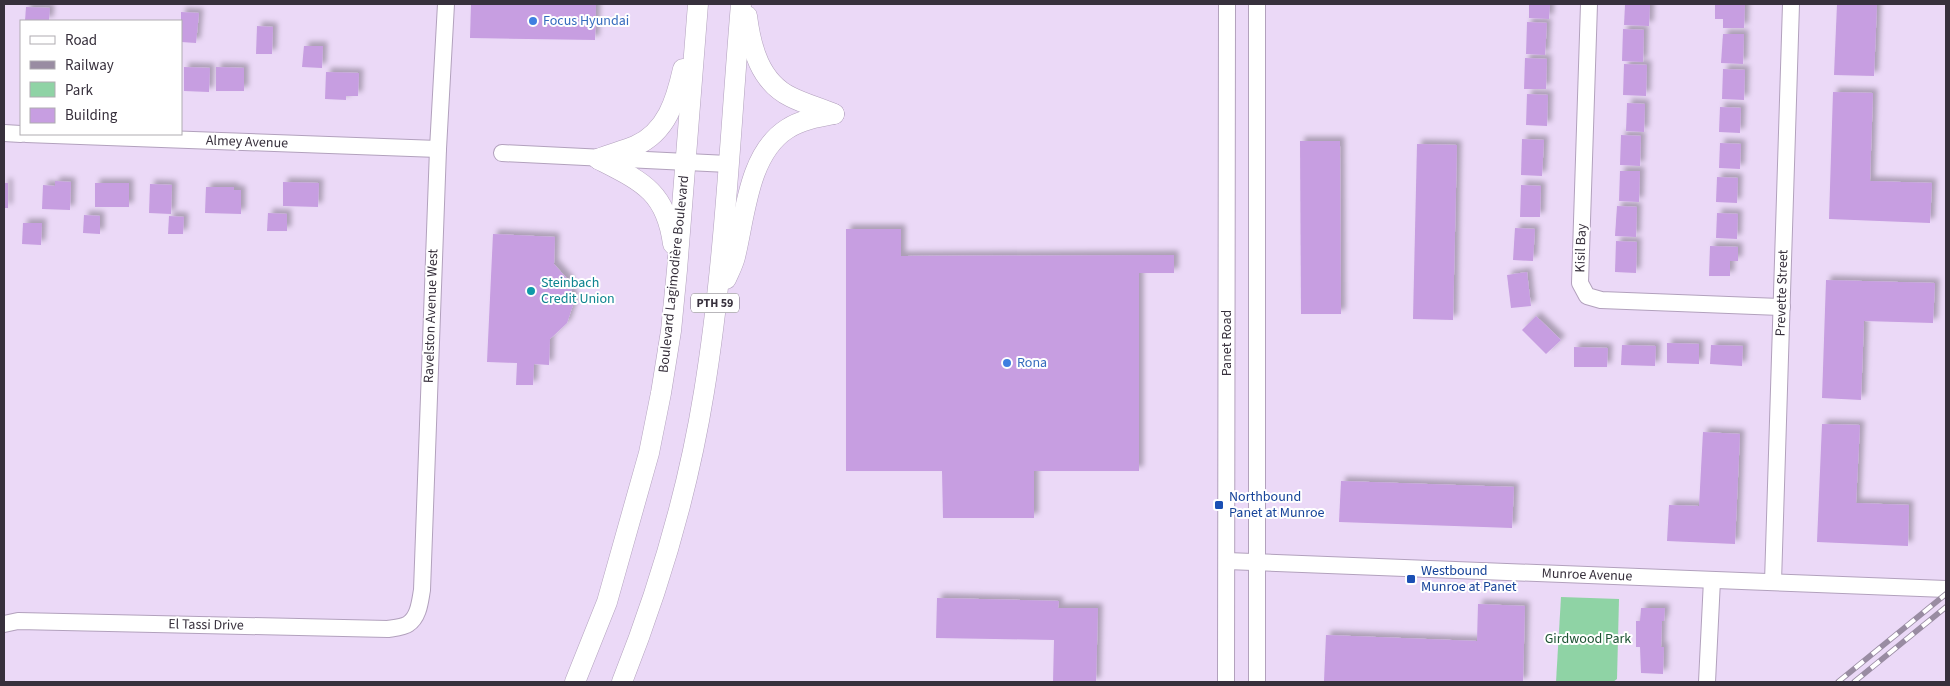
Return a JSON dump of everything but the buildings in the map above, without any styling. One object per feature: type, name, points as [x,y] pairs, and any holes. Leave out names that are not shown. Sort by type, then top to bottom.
[{"type":"main road","name":"PTH 59","points":[[622,682],[654,596],[683,496],[704,392],[721,264],[741,4]]},
{"type":"main road","points":[[715,305],[735,259],[740,227],[757,167],[768,148],[786,129],[799,122],[834,114],[791,97],[776,87],[764,75],[752,46],[745,4]]},
{"type":"main road","points":[[598,159],[636,146],[648,138],[665,121],[677,94],[698,5]]},
{"type":"main road","name":"Boulevard Lagimodière Boulevard","points":[[575,682],[607,602],[649,453],[669,340],[677,270],[698,5]]},
{"type":"main road","points":[[598,159],[635,179],[651,190],[660,201],[671,230],[677,270]]},
{"type":"street","name":"Ravelston Avenue West","points":[[408,624],[418,611],[422,590],[438,149],[446,4]]},
{"type":"street","name":"Panet Road","points":[[1226,682],[1227,4]]},
{"type":"street","points":[[1257,4],[1257,682]]},
{"type":"street","name":"Kisil Bay","points":[[1589,4],[1580,283],[1587,296],[1601,300],[1782,307]]},
{"type":"street","name":"Prevette Street","points":[[1773,582],[1791,4]]},
{"type":"street","points":[[4,133],[20,134]]},
{"type":"street","name":"Almey Avenue","points":[[53,135],[438,149]]},
{"type":"street","points":[[502,153],[728,164]]},
{"type":"street","name":"Munroe Avenue","points":[[1227,561],[1946,589]]},
{"type":"street","points":[[1708,682],[1712,580]]},
{"type":"street","name":"El Tassi Drive","points":[[4,624],[18,621],[388,629],[408,624]]},
{"type":"green space","name":"Girdwood Park","points":[[1561,597],[1619,599],[1617,679],[1613,682],[1556,682]]},
{"type":"railway","points":[[1838,682],[1946,594]]},
{"type":"railway","points":[[1854,682],[1946,607]]},
{"type":"place","name":"Focus Hyundai","points":[[533,21]]},
{"type":"place","name":"Steinbach Credit Union","points":[[531,291]]},
{"type":"place","name":"Rona","points":[[1007,363]]},
{"type":"place","name":"Northbound Panet at Munroe","points":[[1219,505]]},
{"type":"place","name":"Westbound Munroe at Panet","points":[[1411,579]]}]
